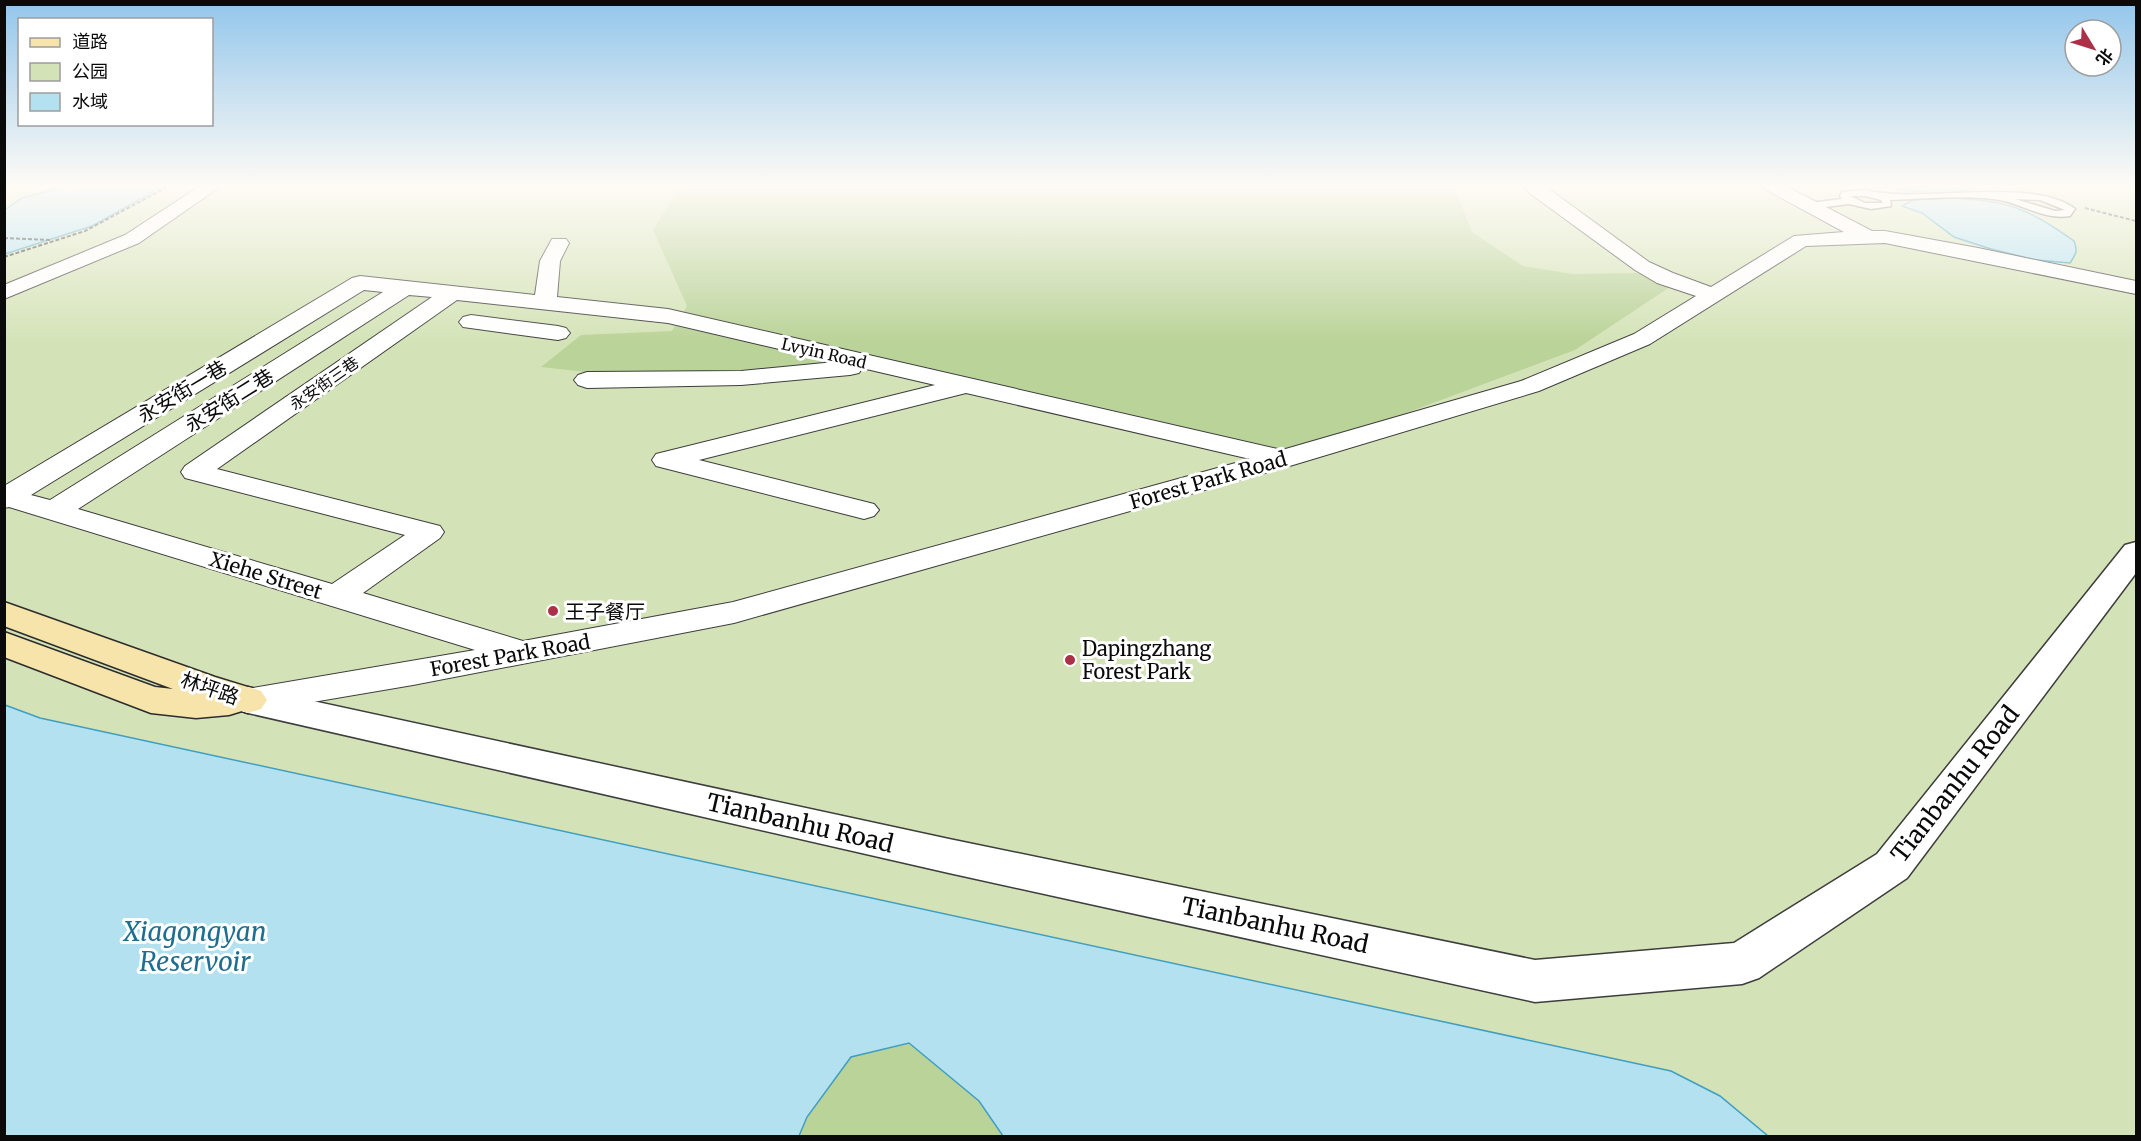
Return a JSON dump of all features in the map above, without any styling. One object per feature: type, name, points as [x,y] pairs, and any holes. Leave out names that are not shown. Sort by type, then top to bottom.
[{"type":"main road","name":"林坪路","points":[[4,613],[202,686],[248,700]]},
{"type":"main road","name":"林坪路","points":[[4,644],[151,700],[196,705],[248,700]]},
{"type":"street","points":[[4,293],[135,237]]},
{"type":"street","points":[[1602,237],[1642,266],[1665,278],[1714,296]]},
{"type":"street","name":"Forest Park Road","points":[[248,700],[524,653],[734,612],[1283,459],[1530,386],[1642,339],[1801,240],[1860,237]]},
{"type":"street","name":"Forest Park Road","points":[[1886,237],[1978,254],[2136,288]]},
{"type":"street","points":[[525,329],[550,304],[550,261],[559,243]]},
{"type":"street","name":"Lvyin Road","points":[[360,283],[668,316],[1283,459]]},
{"type":"street","name":"永安街一巷","points":[[6,498],[360,283]]},
{"type":"street","name":"永安街二巷","points":[[54,511],[405,288]]},
{"type":"street","name":"永安街三巷","points":[[337,596],[429,532],[195,472],[453,293]]},
{"type":"street","points":[[471,322],[558,333]]},
{"type":"street","points":[[587,380],[741,378],[878,365]]},
{"type":"street","points":[[864,510],[666,460],[966,385]]},
{"type":"street","name":"Xiehe Street","points":[[6,498],[524,653]]},
{"type":"street","name":"Tianbanhu Road","points":[[248,700],[926,851],[1535,981],[1742,963],[1892,866],[2136,552]]},
{"type":"path","points":[[4,256],[65,237]]},
{"type":"path","points":[[4,238],[56,240]]},
{"type":"green space","name":"Dapingzhang Forest Park","points":[[5,237],[2136,237],[2136,1136],[5,1136]]},
{"type":"green space","points":[[656,237],[1480,237],[1523,266],[1573,274],[1637,273],[1670,287],[1575,350],[1283,459],[902,368],[834,363],[784,368],[613,375],[541,367],[581,335],[672,331],[687,306]]},
{"type":"green space","points":[[909,1043],[979,1101],[1003,1136],[799,1136],[807,1117],[851,1057]]},
{"type":"water","points":[[5,237],[57,237],[5,254]]},
{"type":"water","points":[[1955,237],[2068,237],[2074,241],[2076,247],[2075,255],[2070,263],[2036,260]]},
{"type":"water","name":"Xiagongyan Reservoir","points":[[5,705],[40,718],[1671,1071],[1720,1096],[1768,1136],[1003,1136],[979,1101],[909,1043],[851,1057],[807,1117],[799,1136],[5,1136]]},
{"type":"place","name":"王子餐厅","points":[[553,611]]},
{"type":"place","name":"Dapingzhang Forest Park","points":[[1070,660]]}]
